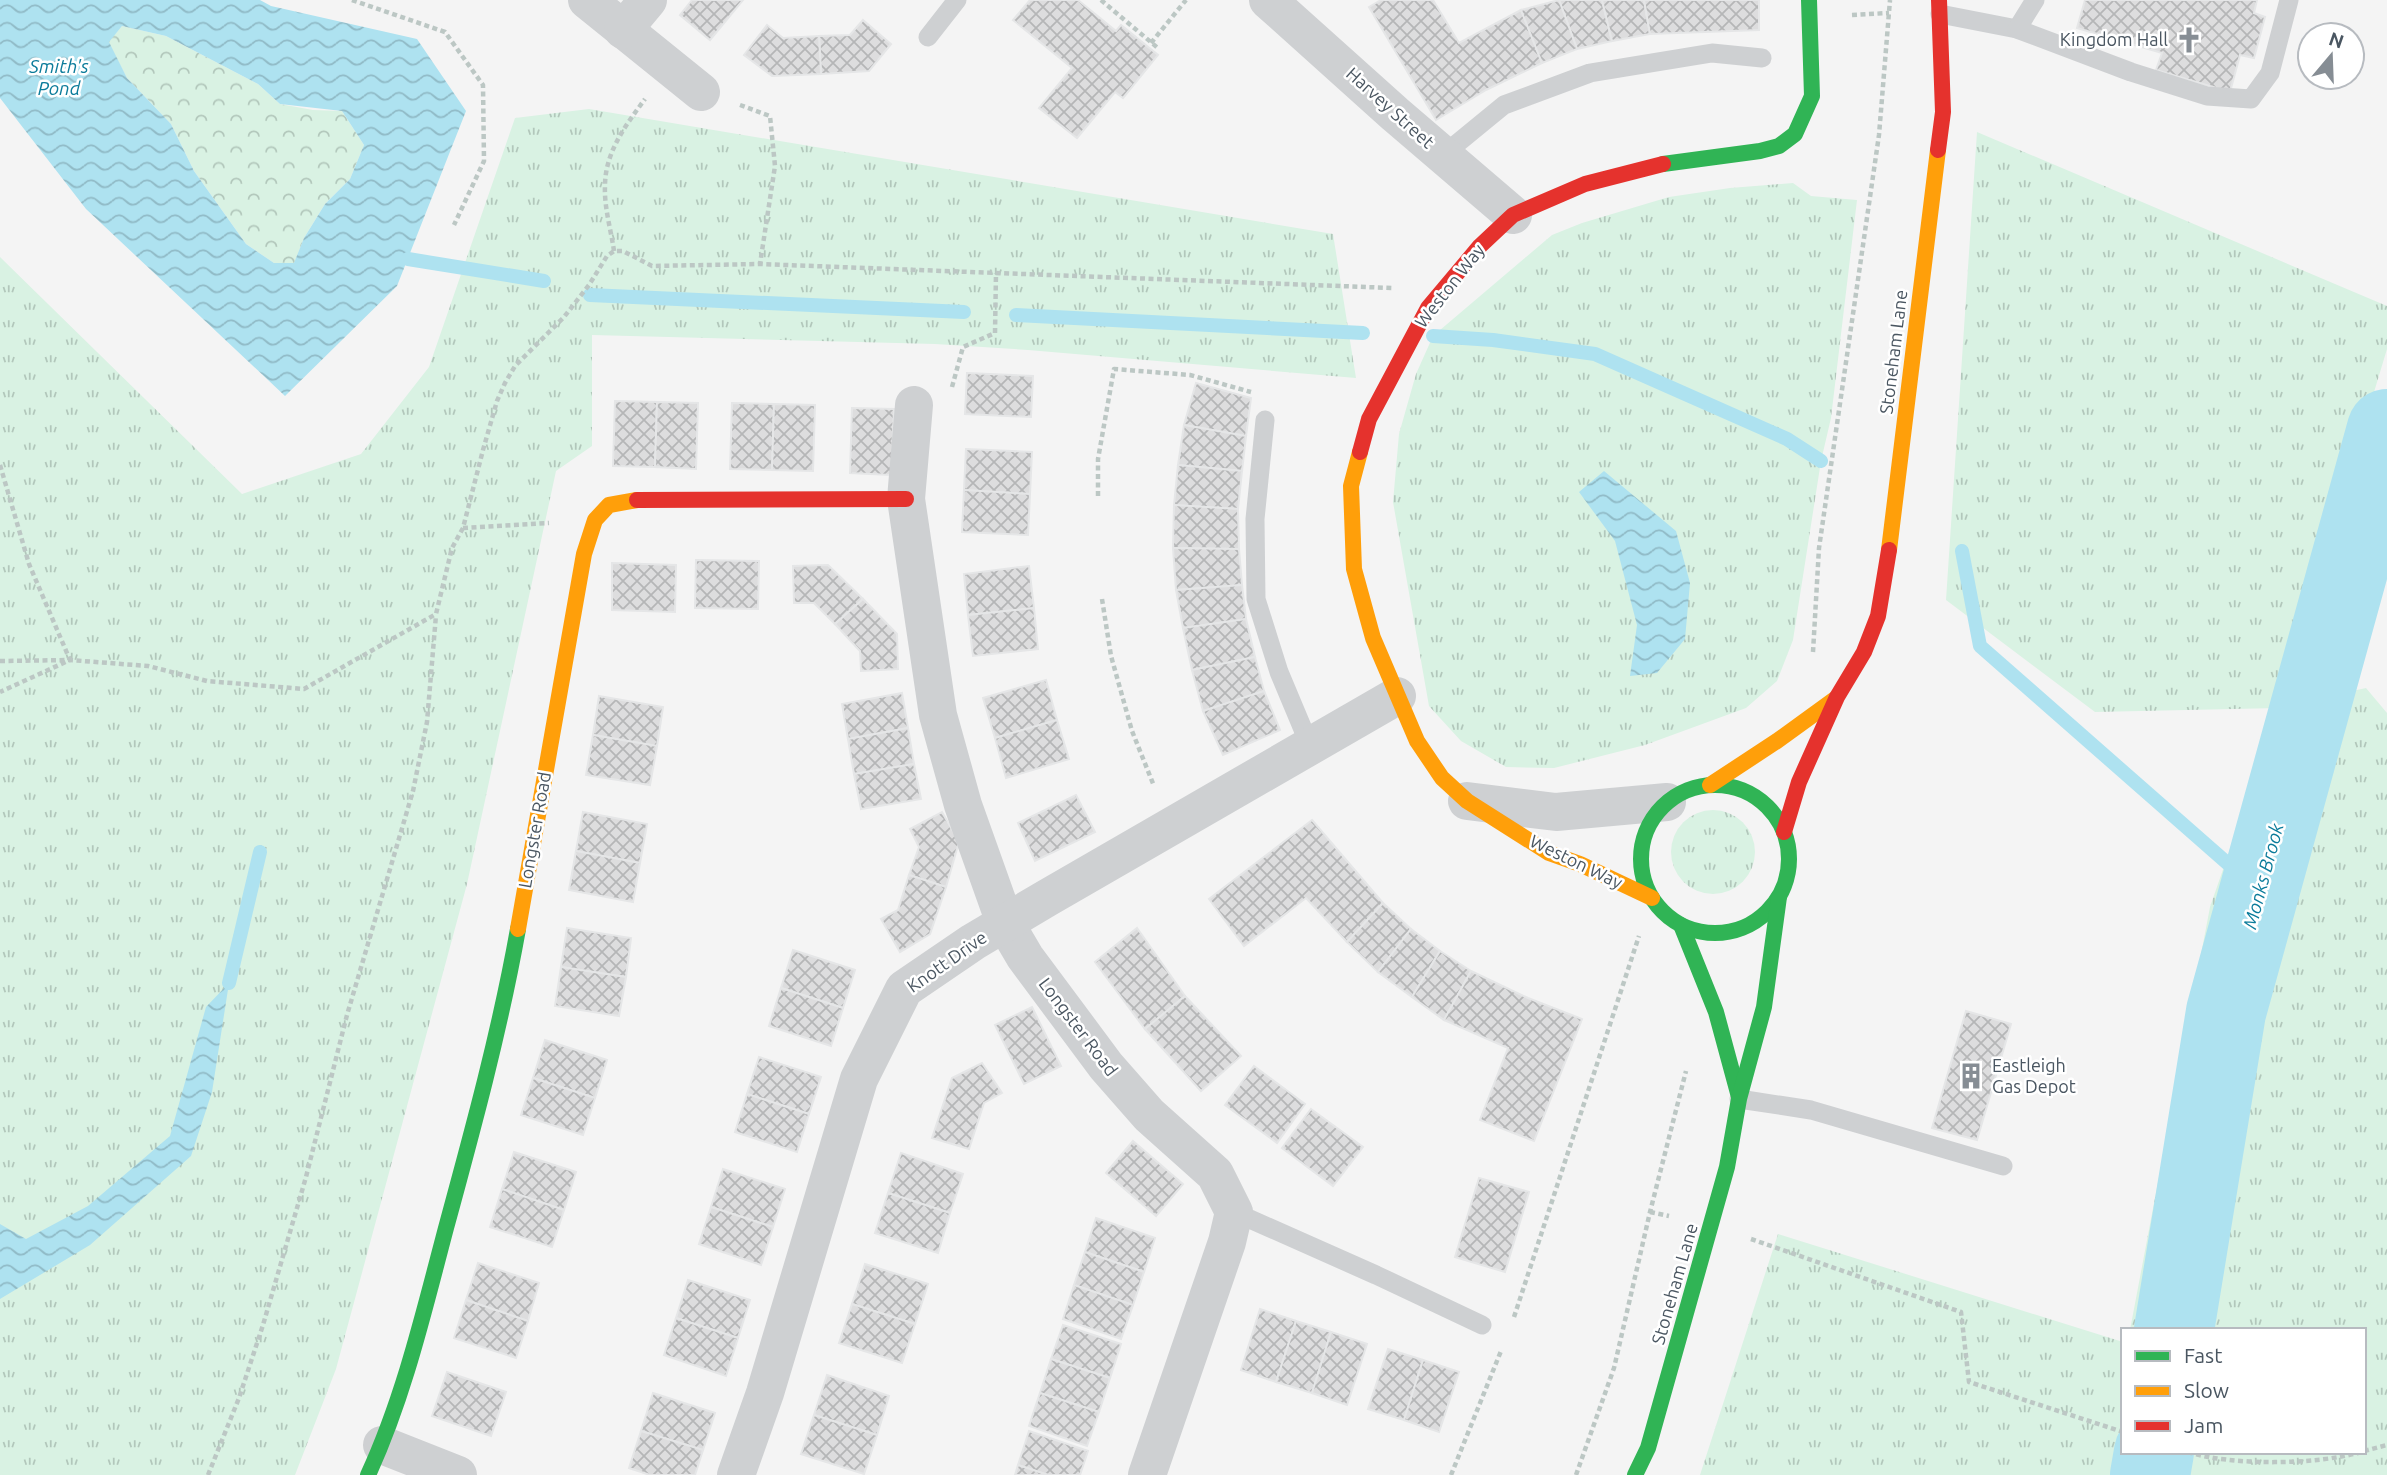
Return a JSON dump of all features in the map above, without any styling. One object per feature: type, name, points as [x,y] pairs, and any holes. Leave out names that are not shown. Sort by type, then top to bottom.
[{"type":"street","points":[[587,0],[701,92]]},
{"type":"street","points":[[623,30],[648,0]]},
{"type":"street","name":"Harvey Street","points":[[1268,0],[1513,215]]},
{"type":"street","name":"Weston Way","points":[[1652,898],[1580,864],[1549,853],[1467,801],[1442,778],[1417,741],[1373,638],[1354,569],[1351,486],[1369,419],[1428,308],[1480,246],[1513,215],[1585,184],[1669,163],[1760,151],[1779,146],[1795,134],[1812,96],[1809,0]]},
{"type":"street","name":"Stoneham Lane","points":[[1784,832],[1799,782],[1837,697],[1864,652],[1878,616],[1885,582],[1943,113],[1939,7]]},
{"type":"street","name":"Longster Road","points":[[914,405],[906,499],[938,715],[963,804],[1004,923],[1025,957],[1106,1066],[1149,1115],[1215,1174],[1234,1212]]},
{"type":"street","name":"Longster Road","points":[[458,1475],[375,1460],[422,1319],[487,1076],[513,958],[584,554],[595,520],[609,505],[640,499],[906,499]]},
{"type":"street","name":"Knott Drive","points":[[736,1475],[765,1393],[855,1092],[865,1066],[904,989],[1004,923],[1397,696]]},
{"type":"street","name":"Stoneham Lane","points":[[1710,785],[1837,697]]},
{"type":"street","points":[[1710,785],[1728,786],[1762,801],[1775,815],[1784,832],[1789,865],[1779,897],[1768,912],[1736,931],[1718,934],[1699,932],[1664,914],[1643,879],[1640,858],[1644,837],[1653,818],[1667,802],[1687,790],[1710,785]]},
{"type":"street","name":"Weston Way","points":[[1467,801],[1556,812],[1667,802]]},
{"type":"street","name":"Stoneham Lane","points":[[1635,1475],[1648,1448],[1727,1167],[1739,1099],[1764,1007],[1779,897]]},
{"type":"street","name":"Stoneham Lane","points":[[1681,925],[1716,1012],[1739,1099]]},
{"type":"street","points":[[1147,1475],[1227,1242],[1234,1212]]},
{"type":"lane","points":[[928,37],[957,0]]},
{"type":"lane","points":[[2017,29],[2035,0]]},
{"type":"lane","points":[[1939,7],[2017,29],[2131,72],[2207,96],[2251,99],[2270,74],[2289,0]]},
{"type":"lane","points":[[1443,155],[1504,104],[1590,73],[1712,53],[1762,58]]},
{"type":"lane","points":[[1265,420],[1255,519],[1256,599],[1279,672],[1310,746]]},
{"type":"lane","points":[[1739,1099],[1811,1110],[2003,1166]]},
{"type":"lane","points":[[1234,1212],[1482,1325]]},
{"type":"path","points":[[352,0],[445,32],[482,85],[484,162],[454,225]]},
{"type":"path","points":[[1101,0],[1159,49]]},
{"type":"path","points":[[1151,43],[1186,0]]},
{"type":"path","points":[[614,251],[605,187],[609,162],[622,132],[669,66]]},
{"type":"path","points":[[701,92],[769,116],[775,166],[760,264]]},
{"type":"path","points":[[208,1475],[239,1398],[263,1325],[306,1177],[346,1015],[413,791],[427,722],[436,614],[452,548],[463,528],[497,401],[515,366],[564,317],[607,256],[614,251],[623,251],[652,266],[760,264],[1391,288],[1428,308]]},
{"type":"path","points":[[914,405],[950,393],[963,347],[995,333],[996,273]]},
{"type":"path","points":[[1097,496],[1098,459],[1114,369],[1191,375],[1264,396],[1265,420]]},
{"type":"path","points":[[0,465],[29,564],[70,660]]},
{"type":"path","points":[[463,528],[505,526]]},
{"type":"path","points":[[1102,599],[1111,656],[1132,731],[1155,790],[1174,824]]},
{"type":"path","points":[[0,661],[70,660],[148,666],[207,681],[304,689],[436,614]]},
{"type":"path","points":[[0,692],[70,660]]},
{"type":"path","points":[[1511,1325],[1641,929]]},
{"type":"path","points":[[1771,1246],[1961,1312],[1969,1382],[2121,1432]]},
{"type":"path","points":[[1451,1475],[1501,1350]]},
{"type":"path","points":[[2366,1451],[2387,1445]]},
{"type":"path","points":[[2198,1454],[2246,1461],[2288,1461],[2356,1454]]},
{"type":"green space","points":[[122,26],[166,36],[258,84],[280,104],[313,110],[342,111],[364,145],[350,179],[325,204],[304,238],[294,264],[274,263],[246,244],[194,171],[171,124],[127,78],[108,42]]},
{"type":"green space","points":[[589,109],[1333,234],[1356,378],[935,344],[592,335],[592,446],[556,471],[467,884],[336,1369],[295,1475],[0,1475],[0,257],[242,494],[361,454],[429,367],[515,118]]},
{"type":"green space","points":[[1977,132],[2387,306],[2387,349],[2279,707],[2366,688],[2387,713],[2387,1475],[1700,1475],[1778,1234],[2121,1341],[2121,1454],[2366,1454],[2366,1328],[2130,1328],[2210,907],[2279,708],[2095,712],[1946,600]]},
{"type":"green space","points":[[1793,183],[1811,196],[1857,200],[1831,418],[1821,461],[1793,640],[1777,681],[1746,708],[1645,745],[1554,768],[1506,767],[1461,741],[1429,706],[1393,502],[1399,434],[1416,374],[1433,336],[1552,235],[1582,223],[1669,197]]},
{"type":"green space","points":[[1713,810],[1729,813],[1743,822],[1752,836],[1755,852],[1752,868],[1743,882],[1729,891],[1713,894],[1697,891],[1683,882],[1674,868],[1671,852],[1674,836],[1683,822],[1697,813]]},
{"type":"water","name":"Smith's Pond","points":[[0,0],[260,0],[271,6],[417,39],[466,111],[397,286],[285,396],[86,209],[0,98]],"holes":[[[122,26],[166,36],[258,84],[280,104],[342,111],[364,145],[350,179],[325,204],[304,238],[294,263],[274,263],[246,244],[194,171],[171,124],[127,78],[109,42]]]},
{"type":"water","points":[[1604,471],[1676,531],[1690,583],[1685,639],[1657,673],[1630,676],[1637,625],[1615,541],[1579,492]]},
{"type":"water","points":[[229,983],[212,1092],[191,1156],[90,1245],[0,1299],[0,1224],[26,1239],[88,1206],[170,1136],[206,1007]]},
{"type":"building","points":[[692,0],[743,0],[710,40],[680,15]]},
{"type":"building","points":[[1030,0],[1078,0],[1116,31],[1121,25],[1158,55],[1123,98],[1115,92],[1077,138],[1039,108],[1072,68],[1013,20]]},
{"type":"building","points":[[1381,0],[1433,0],[1459,43],[1521,10],[1542,63],[1486,90],[1436,120],[1369,7]]},
{"type":"building","points":[[1559,0],[1602,0],[1612,41],[1577,49]]},
{"type":"building","points":[[1559,0],[1577,49],[1542,63],[1521,10]]},
{"type":"building","points":[[1602,0],[1644,0],[1650,34],[1612,41]]},
{"type":"building","points":[[1644,0],[1759,0],[1759,30],[1650,34]]},
{"type":"building","name":"Kingdom Hall","points":[[2085,0],[2257,0],[2254,13],[2265,17],[2254,58],[2240,55],[2230,92],[2156,70],[2162,53],[2077,28]]},
{"type":"building","points":[[863,20],[891,44],[869,71],[821,74],[819,36],[850,35]]},
{"type":"building","points":[[767,25],[783,38],[819,36],[821,74],[772,76],[744,55]]},
{"type":"building","points":[[967,373],[1033,376],[1031,417],[965,414]]},
{"type":"building","points":[[1196,383],[1251,398],[1246,436],[1184,425]]},
{"type":"building","points":[[615,401],[657,402],[655,467],[613,466]]},
{"type":"building","points":[[657,402],[698,403],[696,469],[655,467]]},
{"type":"building","points":[[732,403],[774,404],[772,470],[730,469]]},
{"type":"building","points":[[774,404],[815,405],[813,471],[772,470]]},
{"type":"building","points":[[852,408],[894,409],[891,475],[850,473]]},
{"type":"building","points":[[1184,425],[1246,436],[1242,471],[1178,465]]},
{"type":"building","points":[[966,449],[1032,452],[1030,494],[964,490]]},
{"type":"building","points":[[1178,465],[1242,471],[1238,509],[1174,505]]},
{"type":"building","points":[[964,490],[1030,494],[1028,535],[962,532]]},
{"type":"building","points":[[1174,505],[1238,509],[1239,549],[1173,548]]},
{"type":"building","points":[[1173,548],[1239,549],[1242,585],[1176,590]]},
{"type":"building","points":[[696,560],[759,561],[758,609],[695,608]]},
{"type":"building","points":[[612,563],[676,565],[675,612],[612,610]]},
{"type":"building","points":[[828,565],[863,599],[835,624],[814,603],[794,603],[793,566]]},
{"type":"building","points":[[1029,566],[1034,608],[968,615],[964,574]]},
{"type":"building","points":[[1242,585],[1246,619],[1183,628],[1176,590]]},
{"type":"building","points":[[863,599],[897,634],[898,669],[861,671],[860,651],[835,624]]},
{"type":"building","points":[[1034,608],[1038,649],[973,656],[968,615]]},
{"type":"building","points":[[1246,619],[1255,657],[1192,670],[1183,628]]},
{"type":"building","points":[[1255,657],[1264,691],[1203,711],[1192,670]]},
{"type":"building","points":[[1046,680],[1057,720],[995,738],[983,698]]},
{"type":"building","points":[[1264,691],[1280,730],[1223,755],[1203,711]]},
{"type":"building","points":[[902,693],[908,728],[848,739],[842,704]]},
{"type":"building","points":[[599,696],[663,707],[657,746],[593,735]]},
{"type":"building","points":[[1057,720],[1069,759],[1006,778],[995,738]]},
{"type":"building","points":[[908,728],[914,764],[854,774],[848,739]]},
{"type":"building","points":[[593,735],[657,746],[650,785],[586,775]]},
{"type":"building","points":[[914,764],[921,799],[861,809],[854,774]]},
{"type":"building","points":[[1076,795],[1095,832],[1035,861],[1018,823]]},
{"type":"building","points":[[583,812],[647,824],[640,863],[576,851]]},
{"type":"building","points":[[942,812],[959,842],[946,887],[909,875],[919,847],[910,829]]},
{"type":"building","points":[[1312,820],[1383,903],[1347,942],[1306,898],[1244,946],[1209,899]]},
{"type":"building","points":[[576,851],[640,863],[633,902],[569,890]]},
{"type":"building","points":[[909,875],[946,887],[930,934],[900,952],[881,919],[898,910]]},
{"type":"building","points":[[1383,903],[1411,929],[1378,972],[1347,942]]},
{"type":"building","points":[[567,928],[631,938],[626,977],[561,967]]},
{"type":"building","points":[[1137,928],[1185,996],[1145,1029],[1095,962]]},
{"type":"building","points":[[1411,929],[1440,951],[1412,997],[1378,972]]},
{"type":"building","points":[[793,950],[855,970],[843,1008],[781,988]]},
{"type":"building","points":[[1440,951],[1471,971],[1444,1020],[1412,997]]},
{"type":"building","points":[[561,967],[626,977],[619,1016],[555,1006]]},
{"type":"building","points":[[1471,971],[1528,998],[1582,1019],[1534,1141],[1480,1120],[1508,1048],[1444,1020]]},
{"type":"building","points":[[781,988],[843,1008],[831,1046],[769,1026]]},
{"type":"building","points":[[1185,996],[1241,1056],[1201,1091],[1145,1029]]},
{"type":"building","points":[[1032,1007],[1061,1066],[1024,1084],[995,1025]]},
{"type":"building","name":"Eastleigh Gas Depot","points":[[1966,1011],[2011,1024],[1977,1140],[1932,1128]]},
{"type":"building","points":[[545,1040],[607,1060],[595,1098],[533,1078]]},
{"type":"building","points":[[759,1057],[821,1077],[809,1114],[747,1094]]},
{"type":"building","points":[[982,1063],[1002,1093],[984,1103],[969,1149],[932,1138],[952,1078]]},
{"type":"building","points":[[1254,1066],[1305,1104],[1277,1143],[1225,1105]]},
{"type":"building","points":[[533,1078],[595,1098],[583,1135],[521,1115]]},
{"type":"building","points":[[747,1094],[809,1114],[797,1152],[735,1132]]},
{"type":"building","points":[[1311,1109],[1363,1147],[1333,1186],[1282,1148]]},
{"type":"building","points":[[1133,1141],[1183,1184],[1156,1216],[1106,1173]]},
{"type":"building","points":[[514,1152],[576,1172],[564,1210],[502,1189]]},
{"type":"building","points":[[901,1153],[963,1174],[950,1213],[888,1193]]},
{"type":"building","points":[[723,1169],[785,1189],[773,1227],[711,1207]]},
{"type":"building","points":[[1479,1178],[1529,1192],[1505,1272],[1455,1257]]},
{"type":"building","points":[[502,1189],[564,1210],[552,1247],[490,1227]]},
{"type":"building","points":[[888,1193],[950,1213],[938,1253],[875,1233]]},
{"type":"building","points":[[711,1207],[773,1227],[761,1265],[699,1244]]},
{"type":"building","points":[[1096,1218],[1155,1238],[1144,1272],[1085,1252]]},
{"type":"building","points":[[1085,1252],[1144,1272],[1133,1305],[1074,1285]]},
{"type":"building","points":[[478,1263],[539,1283],[528,1321],[466,1300]]},
{"type":"building","points":[[865,1264],[928,1284],[915,1324],[852,1304]]},
{"type":"building","points":[[688,1280],[750,1300],[738,1338],[676,1318]]},
{"type":"building","points":[[1074,1285],[1133,1305],[1121,1339],[1063,1319]]},
{"type":"building","points":[[466,1300],[528,1321],[516,1358],[454,1338]]},
{"type":"building","points":[[852,1304],[915,1324],[902,1363],[839,1343]]},
{"type":"building","points":[[1260,1309],[1296,1321],[1276,1382],[1241,1370]]},
{"type":"building","points":[[676,1318],[738,1338],[726,1376],[664,1355]]},
{"type":"building","points":[[1296,1321],[1331,1332],[1312,1393],[1276,1382]]},
{"type":"building","points":[[1063,1325],[1121,1344],[1110,1378],[1051,1359]]},
{"type":"building","points":[[1331,1332],[1367,1344],[1347,1405],[1312,1393]]},
{"type":"building","points":[[1388,1349],[1423,1360],[1404,1420],[1368,1409]]},
{"type":"building","points":[[1051,1359],[1110,1378],[1099,1412],[1040,1393]]},
{"type":"building","points":[[1423,1360],[1459,1372],[1439,1432],[1404,1420]]},
{"type":"building","points":[[447,1372],[506,1392],[491,1436],[432,1416]]},
{"type":"building","points":[[827,1375],[889,1396],[877,1435],[814,1415]]},
{"type":"building","points":[[653,1393],[715,1413],[703,1450],[641,1431]]},
{"type":"building","points":[[1040,1393],[1099,1412],[1087,1446],[1029,1426]]},
{"type":"building","points":[[814,1415],[877,1435],[864,1474],[801,1454]]},
{"type":"building","points":[[641,1431],[703,1450],[695,1475],[650,1475],[629,1468]]},
{"type":"building","points":[[1029,1431],[1088,1451],[1080,1475],[1048,1475],[1018,1465]]},
{"type":"building","points":[[1018,1465],[1048,1475],[1015,1475]]},
{"type":"waterway","points":[[408,259],[544,281]]},
{"type":"waterway","points":[[590,295],[964,312]]},
{"type":"waterway","points":[[1016,315],[1363,333]]},
{"type":"waterway","points":[[1433,336],[1493,340],[1595,354],[1787,439],[1821,461]]},
{"type":"waterway","name":"Monks Brook","points":[[2174,1328],[2226,1012],[2387,429]]},
{"type":"waterway","points":[[1962,551],[1980,646],[2259,891]]},
{"type":"waterway","points":[[229,983],[260,852]]},
{"type":"waterway","name":"Monks Brook","points":[[2150,1475],[2154,1454]]},
{"type":"traffic: fast","points":[[1663,164],[1760,151],[1779,146],[1795,134],[1812,96],[1809,0]]},
{"type":"traffic: fast","points":[[1715,785],[1743,791],[1756,797],[1767,807],[1777,818],[1783,831],[1789,859],[1783,887],[1777,900],[1767,911],[1756,921],[1743,927],[1715,933],[1687,927],[1674,921],[1663,911],[1653,900],[1647,887],[1641,859],[1647,831],[1653,818],[1663,807],[1674,797],[1687,791],[1715,785]]},
{"type":"traffic: fast","points":[[1635,1475],[1648,1448],[1727,1167],[1739,1099],[1764,1007],[1779,897]]},
{"type":"traffic: fast","points":[[1681,925],[1716,1012],[1739,1097]]},
{"type":"traffic: fast","points":[[368,1475],[403,1384],[421,1322],[485,1079],[518,929]]},
{"type":"traffic: slow","points":[[1889,550],[1938,150]]},
{"type":"traffic: slow","points":[[1360,452],[1351,486],[1354,569],[1373,638],[1417,741],[1442,778],[1467,801],[1549,853],[1580,864],[1652,898]]},
{"type":"traffic: slow","points":[[518,929],[584,554],[595,520],[609,505],[637,500]]},
{"type":"traffic: slow","points":[[1710,785],[1835,699]]},
{"type":"traffic: jam","points":[[1938,150],[1943,112],[1939,0]]},
{"type":"traffic: jam","points":[[1360,452],[1369,419],[1428,308],[1480,246],[1513,215],[1585,184],[1663,164]]},
{"type":"traffic: jam","points":[[637,500],[906,499]]},
{"type":"traffic: jam","points":[[1784,832],[1799,782],[1837,697],[1864,652],[1878,616],[1889,550]]},
{"type":"place","name":"Kingdom Hall","points":[[2189,40]]},
{"type":"place","name":"Eastleigh Gas Depot","points":[[1971,1076]]}]
